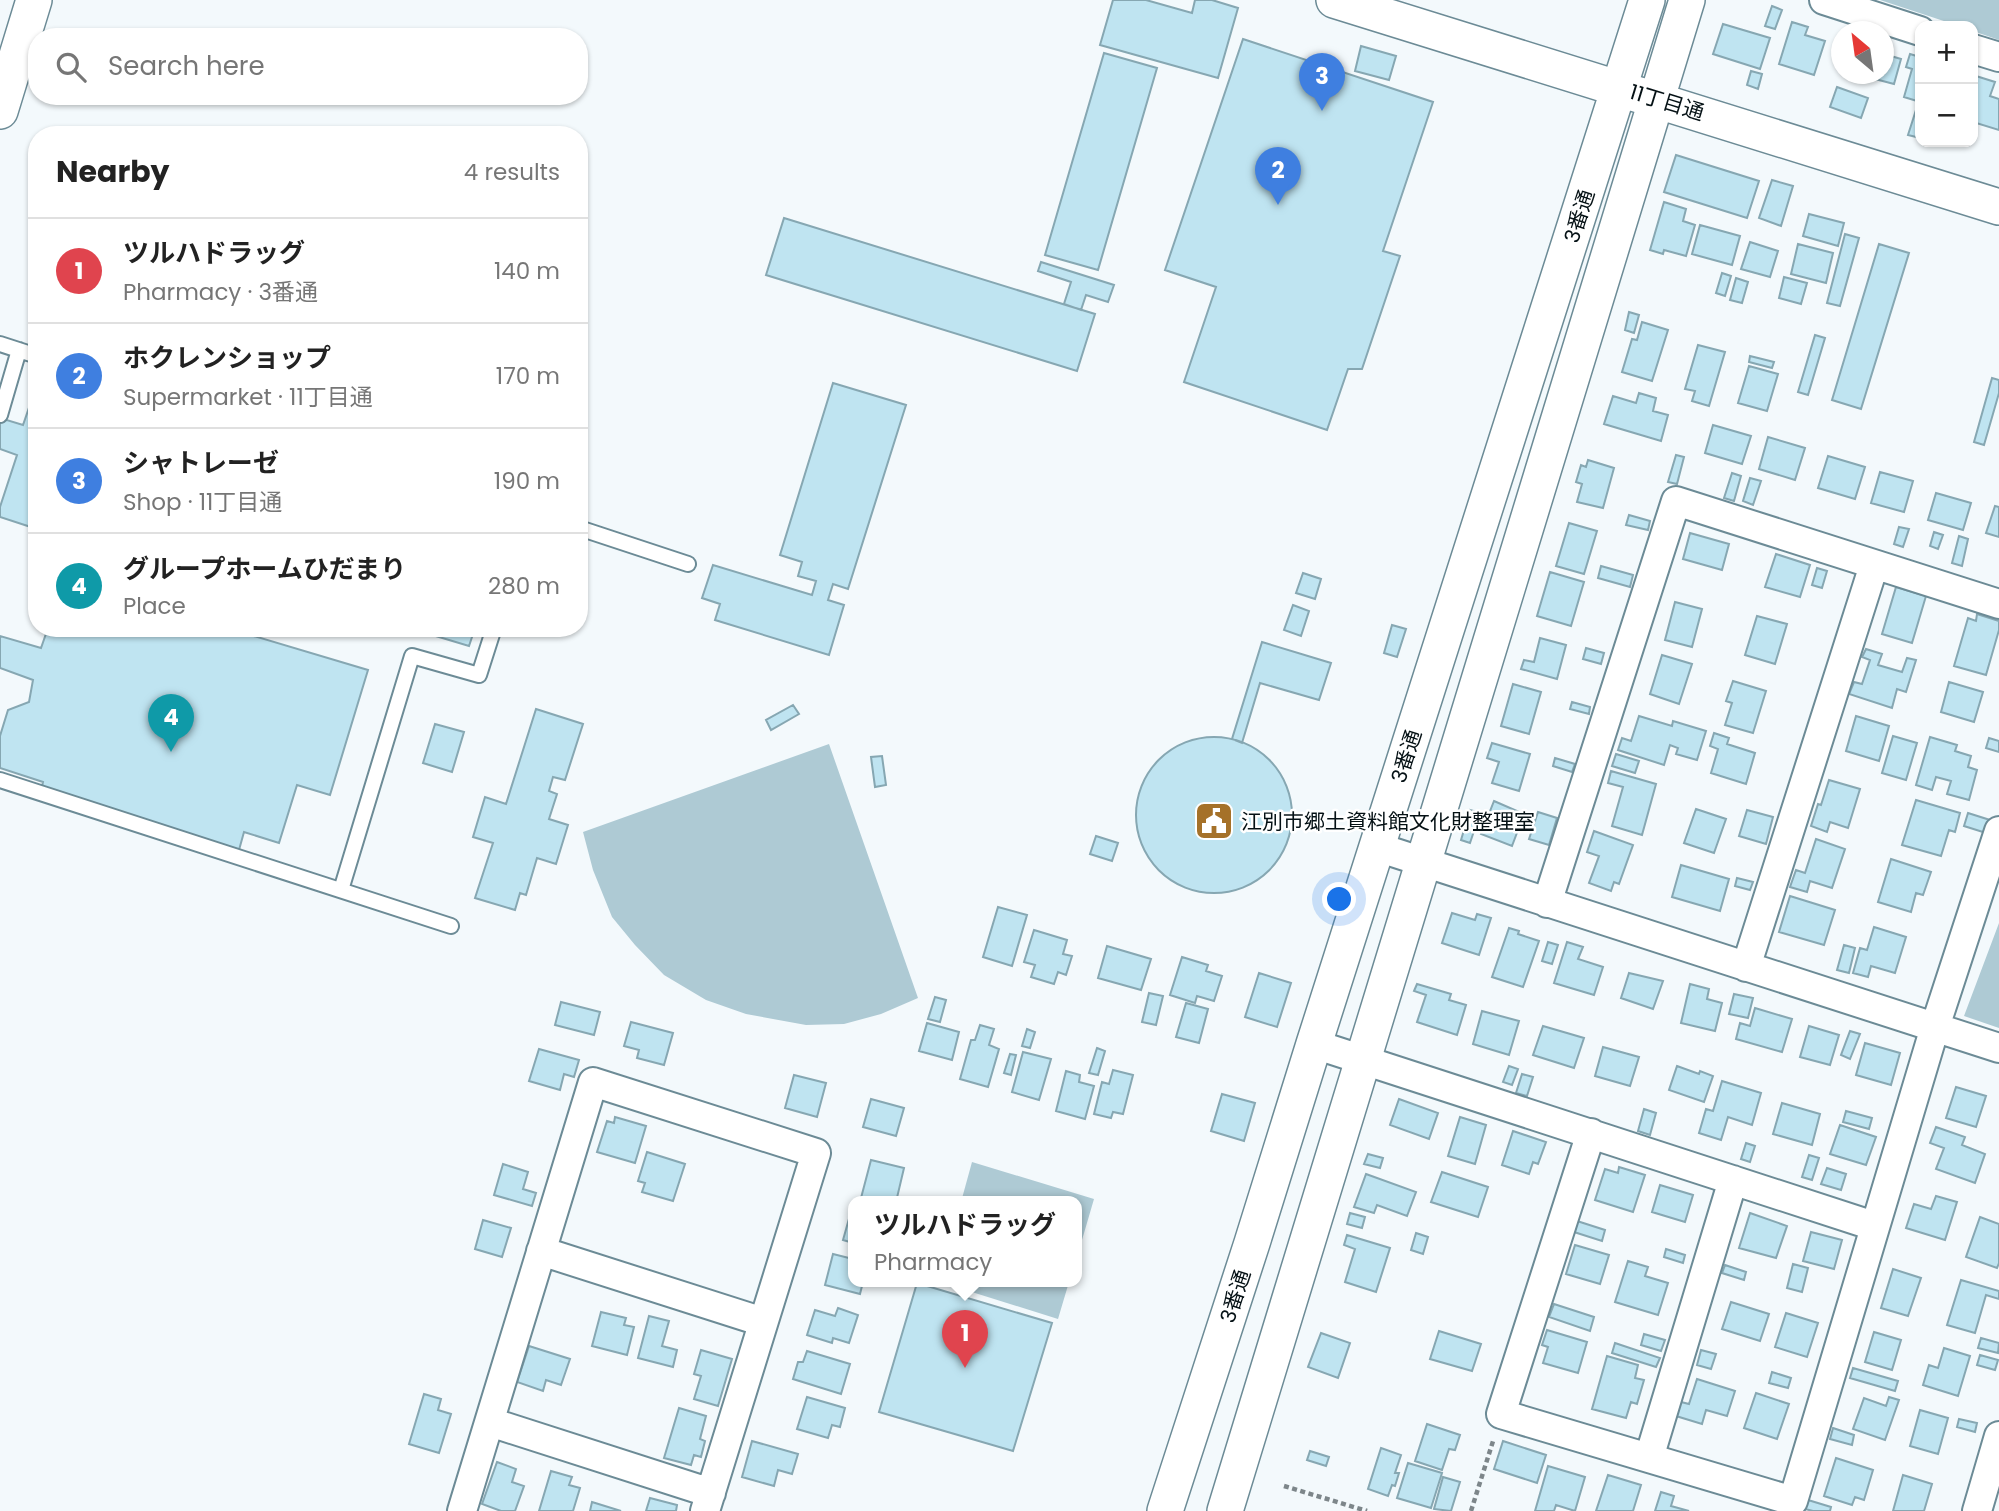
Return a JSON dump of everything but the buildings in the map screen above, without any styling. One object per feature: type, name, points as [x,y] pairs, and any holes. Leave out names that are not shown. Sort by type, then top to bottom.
[{"type":"street","points":[[0,111],[34,0]]},
{"type":"street","name":"11丁目通","points":[[1334,0],[1999,207]]},
{"type":"street","name":"3番通","points":[[1165,1511],[1647,0]]},
{"type":"street","name":"3番通","points":[[1225,1511],[1687,0]]},
{"type":"street","points":[[1824,0],[1915,29]]},
{"type":"street","points":[[1978,50],[1999,57]]},
{"type":"street","points":[[1547,903],[1676,501],[1999,604]]},
{"type":"street","points":[[1746,967],[1874,565]]},
{"type":"street","points":[[1591,1133],[1501,1414],[1793,1501],[1935,1027],[1997,843]]},
{"type":"street","points":[[1377,847],[1999,1048]]},
{"type":"street","points":[[1314,1044],[1874,1226]]},
{"type":"street","points":[[462,1511],[489,1422],[541,1251],[593,1082],[816,1153],[708,1502],[489,1422]]},
{"type":"street","points":[[1648,1458],[1733,1180]]},
{"type":"street","points":[[541,1251],[763,1322]]},
{"type":"street","points":[[1977,1511],[1999,1436]]},
{"type":"lane","points":[[0,344],[28,353]]},
{"type":"lane","points":[[0,415],[19,350]]},
{"type":"lane","points":[[588,530],[688,564]]},
{"type":"lane","points":[[341,890],[412,656],[479,675],[491,637]]},
{"type":"lane","points":[[0,780],[451,926]]},
{"type":"path","points":[[1471,1511],[1501,1414]]},
{"type":"path","points":[[1284,1486],[1367,1511]]},
{"type":"shaded area","points":[[1880,0],[1999,0],[1999,40],[1978,33],[1978,21],[1944,21]]},
{"type":"shaded area","points":[[829,744],[918,998],[881,1014],[844,1024],[806,1025],[746,1014],[706,1000],[664,975],[612,917],[593,870],[583,832]]},
{"type":"shaded area","points":[[1999,923],[1999,1028],[1964,1016]]},
{"type":"shaded area","points":[[972,1162],[1094,1199],[1082,1240],[1082,1196],[963,1196]]},
{"type":"shaded area","points":[[956,1287],[1068,1287],[1058,1319]]},
{"type":"place","name":"シャトレーゼ","points":[[1322,111]]},
{"type":"place","name":"ホクレンショップ","points":[[1278,205]]},
{"type":"place","name":"グループホームひだまり","points":[[171,752]]},
{"type":"place","name":"江別市郷土資料館文化財整理室","points":[[1214,821]]},
{"type":"place","name":"ツルハドラッグ","points":[[965,1368]]}]
